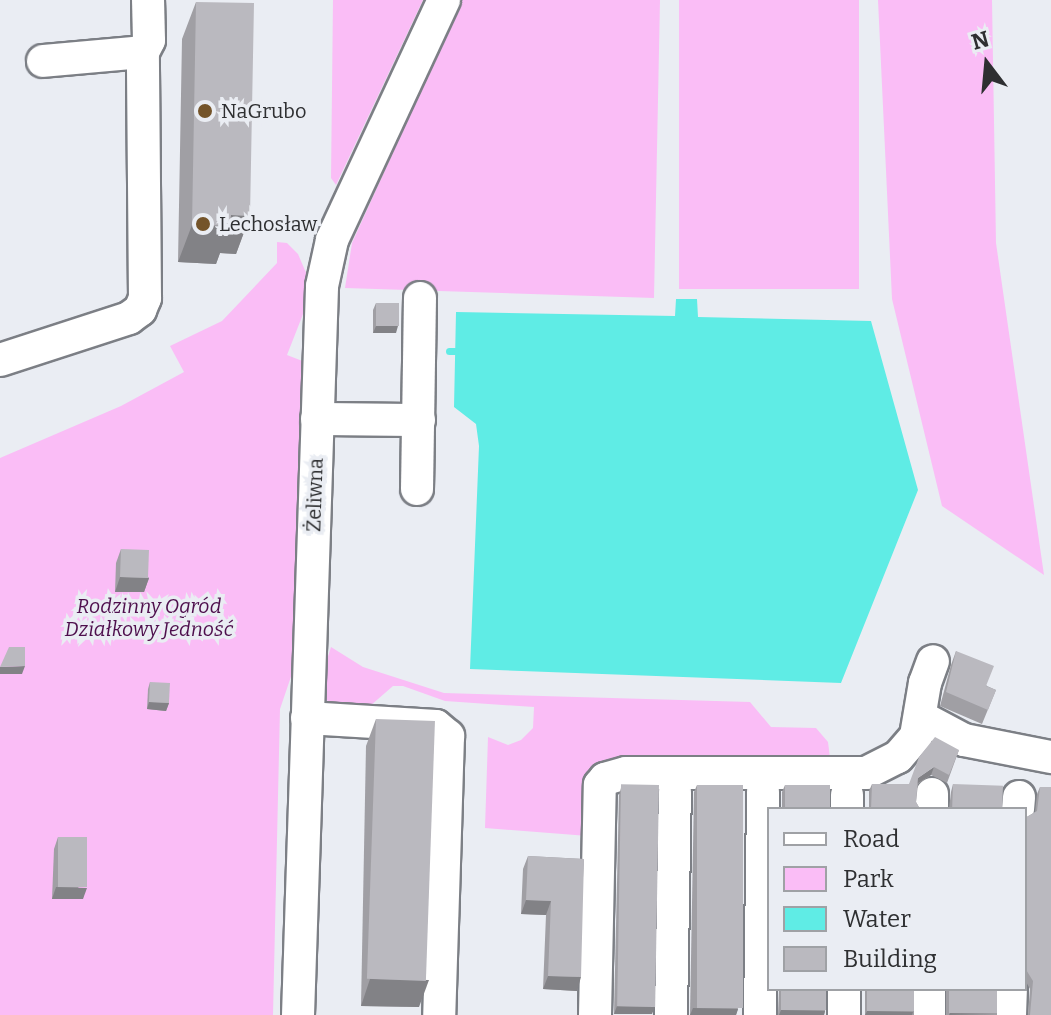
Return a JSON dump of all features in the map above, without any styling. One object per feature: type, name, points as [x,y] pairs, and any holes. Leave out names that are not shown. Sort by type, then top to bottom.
[{"type":"street","points":[[0,360],[129,318],[140,310],[145,298],[143,52],[149,40],[148,0]]},
{"type":"street","name":"Żeliwna","points":[[298,1015],[319,307],[332,240],[444,0]]},
{"type":"street","points":[[43,61],[143,52]]},
{"type":"street","points":[[417,489],[420,298]]},
{"type":"street","points":[[317,419],[419,420]]},
{"type":"street","points":[[595,1015],[600,785],[605,779],[626,773],[866,773],[909,748],[921,717],[925,683],[933,661]]},
{"type":"street","points":[[921,717],[964,740],[1051,757]]},
{"type":"street","points":[[307,718],[436,726],[448,736],[439,1015]]},
{"type":"street","points":[[671,1015],[675,792]]},
{"type":"street","points":[[760,1015],[763,792]]},
{"type":"street","points":[[844,991],[844,1015]]},
{"type":"street","points":[[929,991],[929,1015]]},
{"type":"street","points":[[1010,1015],[1011,991]]},
{"type":"green space","points":[[333,0],[423,0],[336,185],[331,178]]},
{"type":"green space","points":[[462,0],[660,0],[654,298],[345,288],[352,243]]},
{"type":"green space","points":[[679,0],[859,0],[859,289],[679,289]]},
{"type":"green space","points":[[878,0],[992,0],[996,243],[1044,575],[942,506],[892,299]]},
{"type":"green space","name":"Rodzinny Ogród Działkowy Jedność","points":[[277,242],[287,243],[298,254],[307,275],[307,304],[287,355],[305,362],[297,659],[280,709],[273,1015],[0,1015],[0,458],[121,406],[184,372],[170,346],[222,321],[277,263]]},
{"type":"green space","points":[[331,647],[363,667],[444,693],[750,702],[771,727],[816,728],[828,742],[830,758],[621,769],[588,836],[485,828],[488,737],[508,745],[521,740],[533,728],[534,707],[445,701],[403,686],[393,686],[370,706],[338,708],[321,696],[323,672]]},
{"type":"water","points":[[676,299],[697,299],[698,317],[871,321],[918,490],[841,683],[470,669],[479,446],[476,424],[454,407],[456,312],[675,316]]},
{"type":"building","points":[[196,2],[254,3],[250,216],[231,215],[230,226],[192,225]]},
{"type":"building","points":[[376,303],[399,303],[399,326],[376,326]]},
{"type":"building","points":[[121,549],[149,550],[148,578],[120,577]]},
{"type":"building","points":[[9,647],[25,647],[25,666],[0,667]]},
{"type":"building","points":[[956,651],[994,666],[986,686],[996,690],[988,710],[946,692]]},
{"type":"building","points":[[150,682],[170,683],[169,703],[149,702]]},
{"type":"building","points":[[376,719],[435,721],[426,981],[367,979]]},
{"type":"building","points":[[935,737],[959,750],[949,775],[934,767],[918,778],[916,802],[919,807],[871,807],[872,784],[909,784],[919,757]]},
{"type":"building","points":[[621,784],[659,785],[655,1007],[617,1006]]},
{"type":"building","points":[[953,784],[1003,786],[1002,807],[952,807]]},
{"type":"building","points":[[697,785],[743,785],[743,1008],[697,1008]]},
{"type":"building","points":[[785,785],[830,785],[830,807],[785,807]]},
{"type":"building","points":[[1040,787],[1051,787],[1051,1015],[1030,1015],[1033,981],[1027,971],[1027,817],[1037,811]]},
{"type":"building","points":[[58,837],[87,837],[87,887],[58,887]]},
{"type":"building","points":[[528,856],[584,859],[581,977],[548,976],[551,901],[526,900]]},
{"type":"building","points":[[781,991],[826,991],[826,1010],[781,1010]]},
{"type":"building","points":[[867,991],[914,991],[914,1011],[867,1011]]},
{"type":"building","points":[[949,991],[997,991],[997,1013],[949,1013]]},
{"type":"waterway","points":[[449,351],[455,351]]},
{"type":"place","name":"NaGrubo","points":[[205,111]]},
{"type":"place","name":"Lechosław","points":[[203,224]]}]
